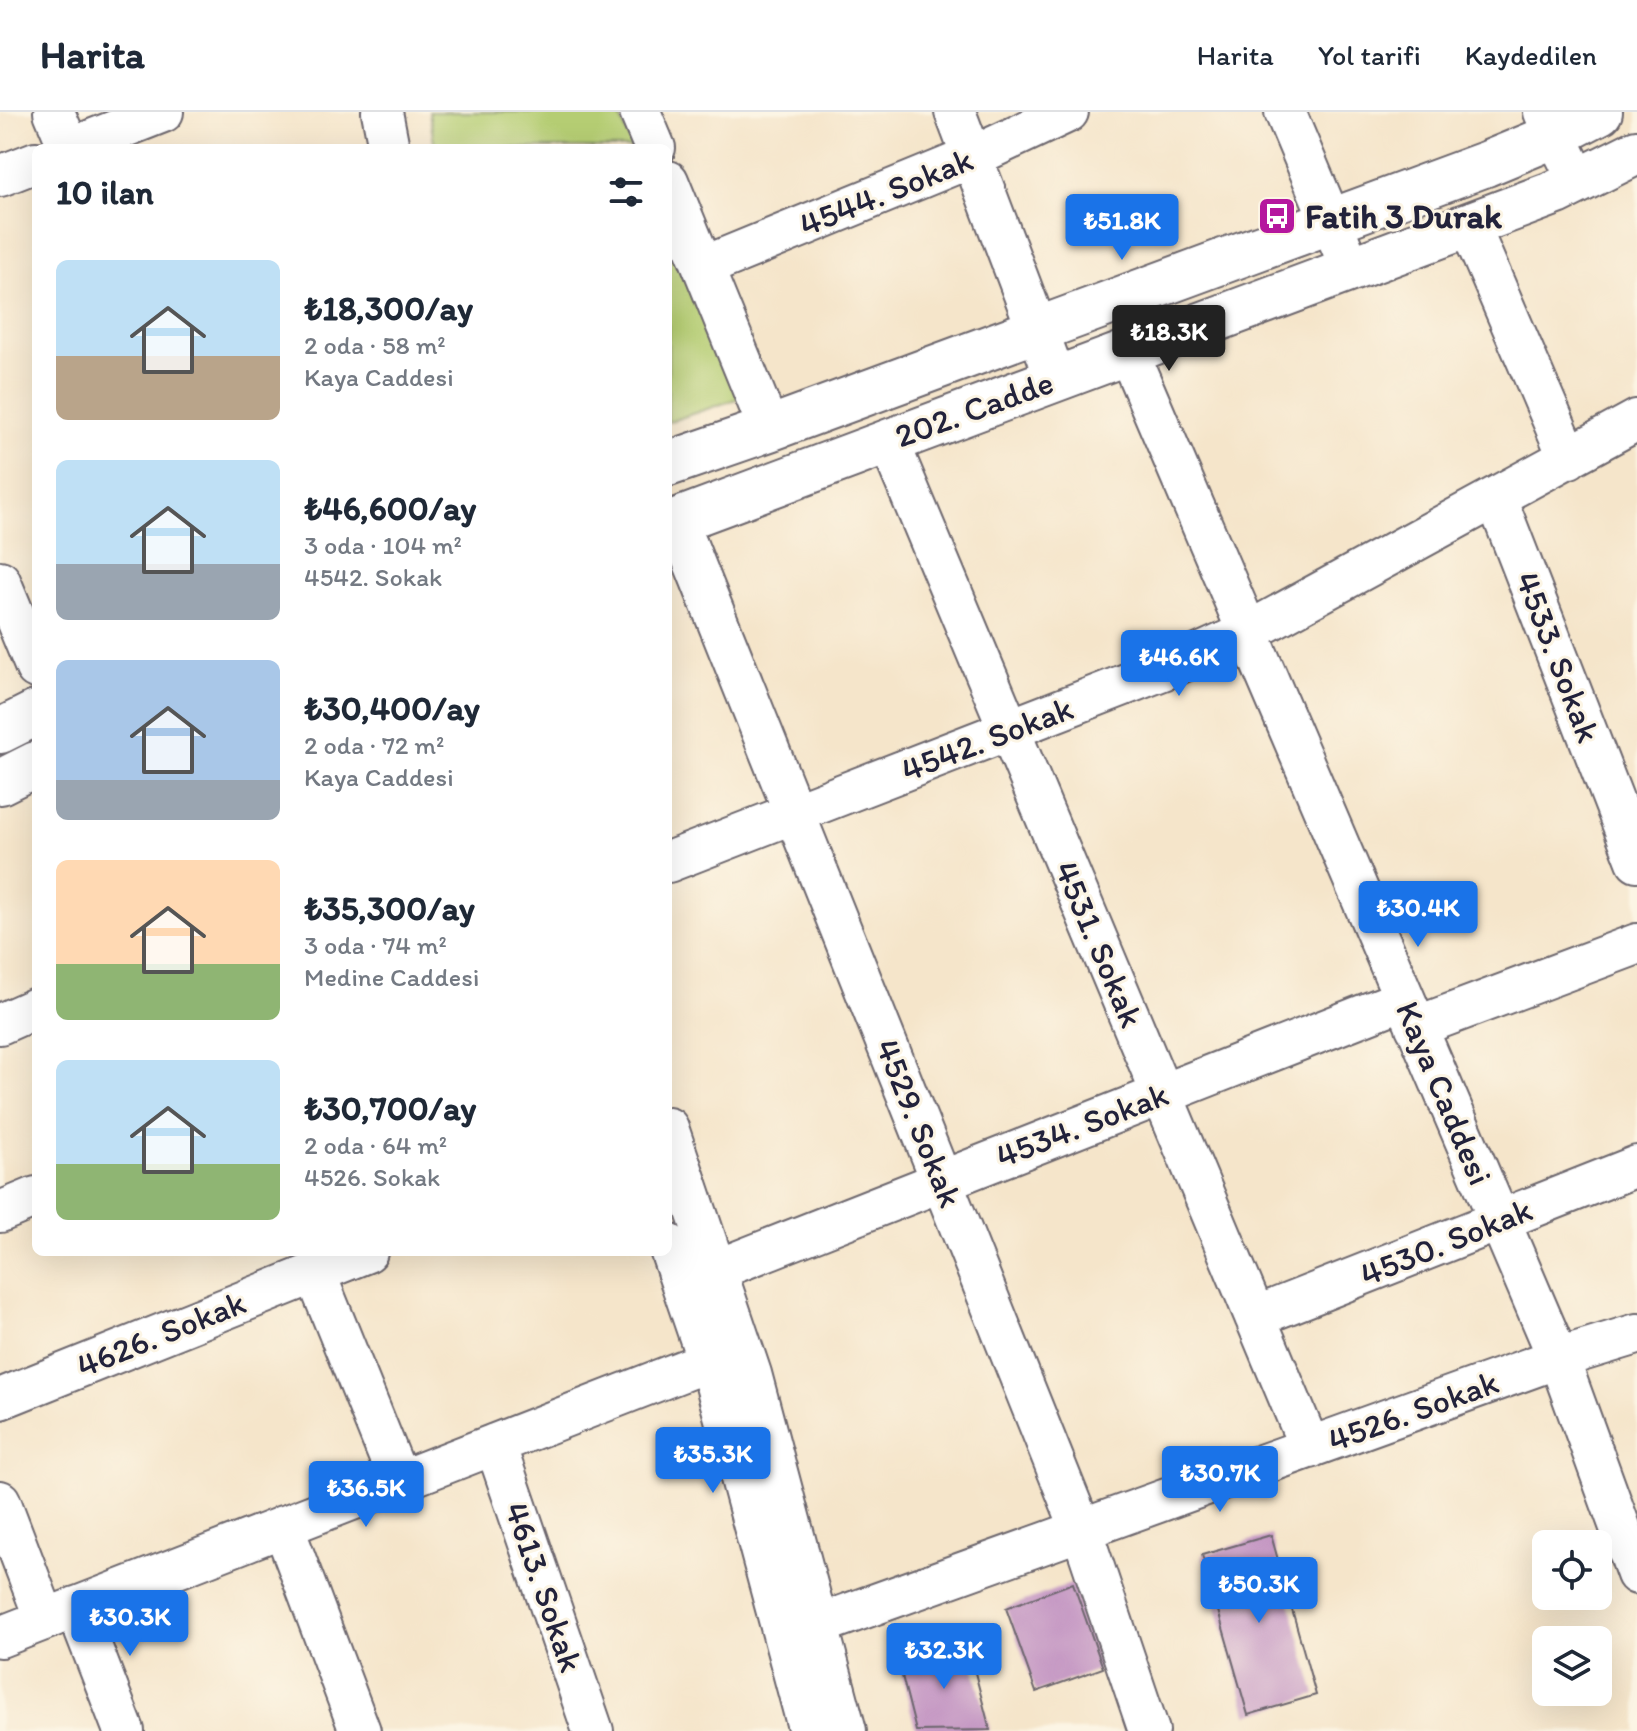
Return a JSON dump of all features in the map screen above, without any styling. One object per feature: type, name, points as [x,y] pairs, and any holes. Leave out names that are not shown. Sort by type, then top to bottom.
[{"type":"main road","name":"202. Cadde","points":[[672,463],[1486,164],[1550,124],[1600,112]]},
{"type":"main road","name":"202. Cadde","points":[[673,522],[1557,192],[1637,152]]},
{"type":"main road","points":[[0,731],[32,715]]},
{"type":"main road","points":[[0,782],[32,766]]},
{"type":"street","points":[[54,112],[68,144]]},
{"type":"street","points":[[80,144],[163,112]]},
{"type":"street","points":[[382,112],[388,144]]},
{"type":"street","points":[[640,112],[653,144]]},
{"type":"street","points":[[955,112],[1056,379]]},
{"type":"street","name":"4544. Sokak","points":[[703,267],[972,157],[1068,112]]},
{"type":"street","points":[[1285,112],[1351,269]]},
{"type":"street","points":[[1550,124],[1579,182]]},
{"type":"street","points":[[0,176],[32,164]]},
{"type":"street","points":[[672,191],[769,429]]},
{"type":"street","points":[[1469,225],[1569,458]]},
{"type":"street","name":"Kaya Caddesi","points":[[1128,352],[1558,1358],[1637,1574]]},
{"type":"street","name":"4542. Sokak","points":[[672,860],[1178,664],[1248,632],[1637,420]]},
{"type":"street","name":"4531. Sokak","points":[[888,440],[1310,1448]]},
{"type":"street","name":"4533. Sokak","points":[[1496,498],[1637,861]]},
{"type":"street","name":"4529. Sokak","points":[[673,522],[795,813],[1081,1529],[1149,1731]]},
{"type":"street","points":[[0,581],[32,658]]},
{"type":"street","name":"4534. Sokak","points":[[716,1270],[1162,1094],[1410,1013],[1637,944]]},
{"type":"street","points":[[0,1024],[32,1010]]},
{"type":"street","points":[[672,1140],[751,1374],[800,1630],[809,1731]]},
{"type":"street","name":"4530. Sokak","points":[[1255,1317],[1637,1166]]},
{"type":"street","points":[[0,1212],[32,1199]]},
{"type":"street","name":"4626. Sokak","points":[[0,1399],[357,1256]]},
{"type":"street","points":[[672,1256],[800,1630],[846,1731]]},
{"type":"street","points":[[315,1273],[399,1481]]},
{"type":"street","name":"4526. Sokak","points":[[800,1630],[1558,1358],[1637,1334]]},
{"type":"street","points":[[0,1637],[708,1361]]},
{"type":"street","name":"4613. Sokak","points":[[495,1444],[593,1731]]},
{"type":"street","points":[[0,1501],[124,1731]]},
{"type":"street","points":[[283,1526],[360,1731]]},
{"type":"green space","points":[[429,112],[618,112],[631,144],[434,144]]},
{"type":"green space","points":[[672,238],[740,398],[672,421]]},
{"type":"building","points":[[1271,1535],[1316,1695],[1248,1715],[1202,1555]]},
{"type":"building","points":[[1073,1583],[1103,1668],[1036,1692],[1006,1608]]},
{"type":"building","points":[[967,1642],[990,1730],[916,1731],[898,1660]]},
{"type":"place","name":"Fatih 3 Durak","points":[[1277,216]]}]
